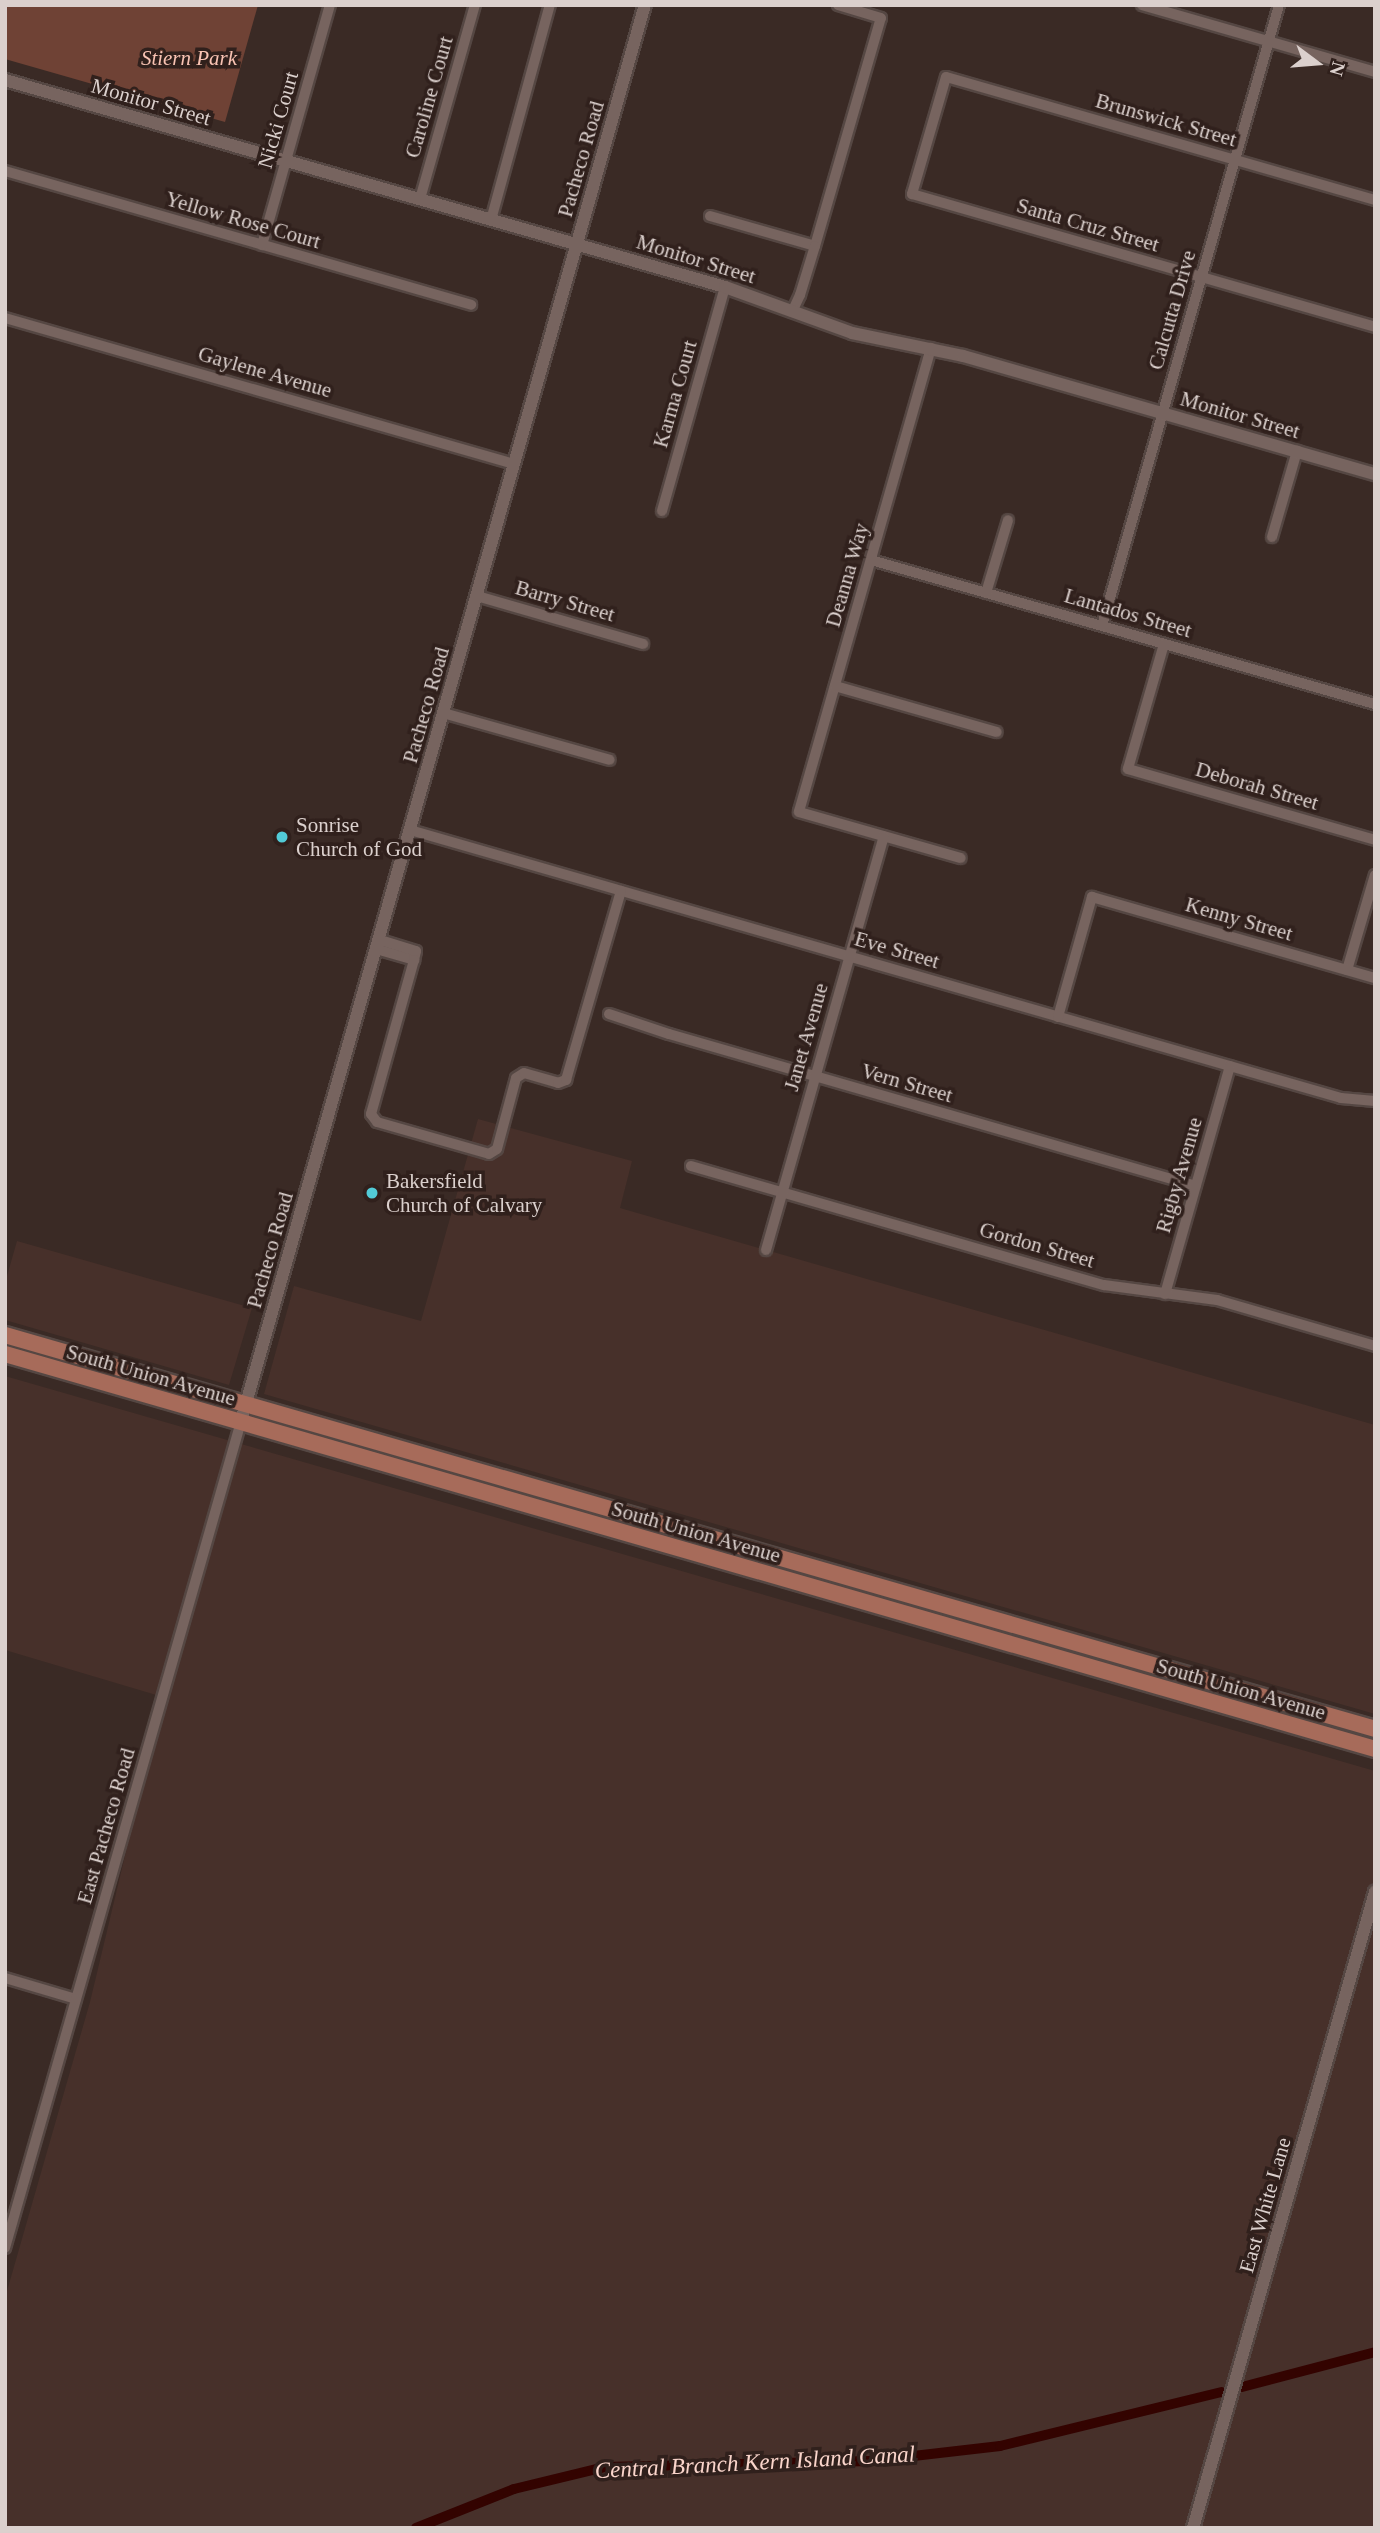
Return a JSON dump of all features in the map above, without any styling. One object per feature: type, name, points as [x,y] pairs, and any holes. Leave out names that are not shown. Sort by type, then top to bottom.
[{"type":"main road","name":"South Union Avenue","points":[[5,1335],[76,1356],[244,1414],[679,1549],[1375,1749]]},
{"type":"main road","points":[[5,1345],[46,1356],[76,1356]]},
{"type":"main road","name":"South Union Avenue","points":[[5,1354],[244,1414],[773,1556],[1375,1729]]},
{"type":"main road","points":[[679,1549],[696,1544],[766,1564],[773,1556]]},
{"type":"main road","points":[[837,1594],[837,1589],[844,1586],[910,1605],[934,1603]]},
{"type":"main road","points":[[994,1639],[1012,1634],[1085,1655],[1091,1648]]},
{"type":"main road","points":[[1154,1686],[1159,1678],[1164,1678],[1225,1697],[1252,1694]]},
{"type":"street","name":"Nicki Court","points":[[262,245],[330,5]]},
{"type":"street","name":"Caroline Court","points":[[419,199],[475,5]]},
{"type":"street","points":[[491,220],[550,5]]},
{"type":"street","name":"Pacheco Road","points":[[244,1414],[645,5]]},
{"type":"street","points":[[792,312],[815,246],[881,18],[838,5]]},
{"type":"street","points":[[1142,5],[1375,72]]},
{"type":"street","name":"Calcutta Drive","points":[[1102,626],[1279,5]]},
{"type":"street","name":"Brunswick Street","points":[[912,194],[946,77],[1375,200]]},
{"type":"street","name":"Monitor Street","points":[[5,80],[725,287],[852,333],[932,348],[1375,474]]},
{"type":"street","name":"Yellow Rose Court","points":[[5,172],[471,305]]},
{"type":"street","name":"Santa Cruz Street","points":[[912,194],[1375,327]]},
{"type":"street","points":[[710,216],[815,246]]},
{"type":"street","name":"Karma Court","points":[[662,511],[725,287]]},
{"type":"street","name":"Gaylene Avenue","points":[[5,318],[514,464]]},
{"type":"street","name":"Deanna Way","points":[[884,836],[799,812],[932,348]]},
{"type":"street","points":[[1272,537],[1297,452]]},
{"type":"street","points":[[986,593],[1008,520]]},
{"type":"street","name":"Lantados Street","points":[[871,559],[1375,704]]},
{"type":"street","name":"Barry Street","points":[[477,596],[643,644]]},
{"type":"street","name":"Deborah Street","points":[[1164,644],[1128,769],[1375,840]]},
{"type":"street","points":[[835,686],[997,732]]},
{"type":"street","points":[[443,713],[610,760]]},
{"type":"street","name":"Eve Street","points":[[410,830],[1341,1098],[1375,1101]]},
{"type":"street","points":[[884,836],[961,858]]},
{"type":"street","name":"Janet Avenue","points":[[766,1250],[884,836]]},
{"type":"street","points":[[1347,970],[1375,875]]},
{"type":"street","points":[[377,945],[414,960],[371,1114],[377,1122],[489,1154],[497,1149],[516,1078],[524,1073],[558,1083],[566,1080],[621,891]]},
{"type":"street","name":"Kenny Street","points":[[1058,1017],[1092,897],[1375,978]]},
{"type":"street","name":"Vern Street","points":[[609,1014],[815,1077],[1196,1186]]},
{"type":"street","name":"Rigby Avenue","points":[[1165,1294],[1230,1066]]},
{"type":"street","name":"Gordon Street","points":[[691,1166],[1104,1285],[1217,1300],[1375,1346]]},
{"type":"street","name":"East Pacheco Road","points":[[5,2248],[244,1414]]},
{"type":"street","name":"East White Lane","points":[[1193,2528],[1375,1892]]},
{"type":"street","points":[[5,1978],[76,1998]]},
{"type":"shaded area","points":[[478,1119],[632,1161],[620,1208],[1375,1425],[1375,1714],[264,1394],[294,1286],[421,1321]]},
{"type":"shaded area","points":[[17,1241],[252,1308],[229,1385],[5,1320],[5,1283]]},
{"type":"shaded area","points":[[5,1376],[1375,1771],[1375,2528],[5,2528],[5,2298],[90,2002],[163,1697],[5,1650]]},
{"type":"green space","name":"Stiern Park","points":[[5,5],[258,5],[225,122],[5,59]]},
{"type":"waterway","name":"Central Branch Kern Island Canal","points":[[1242,2387],[1375,2352]]},
{"type":"waterway","name":"Central Branch Kern Island Canal","points":[[416,2528],[514,2489],[605,2467],[870,2461],[1000,2446],[1222,2392]]},
{"type":"place","name":"Sonrise Church of God","points":[[282,837]]},
{"type":"place","name":"Bakersfield Church of Calvary","points":[[372,1193]]}]
